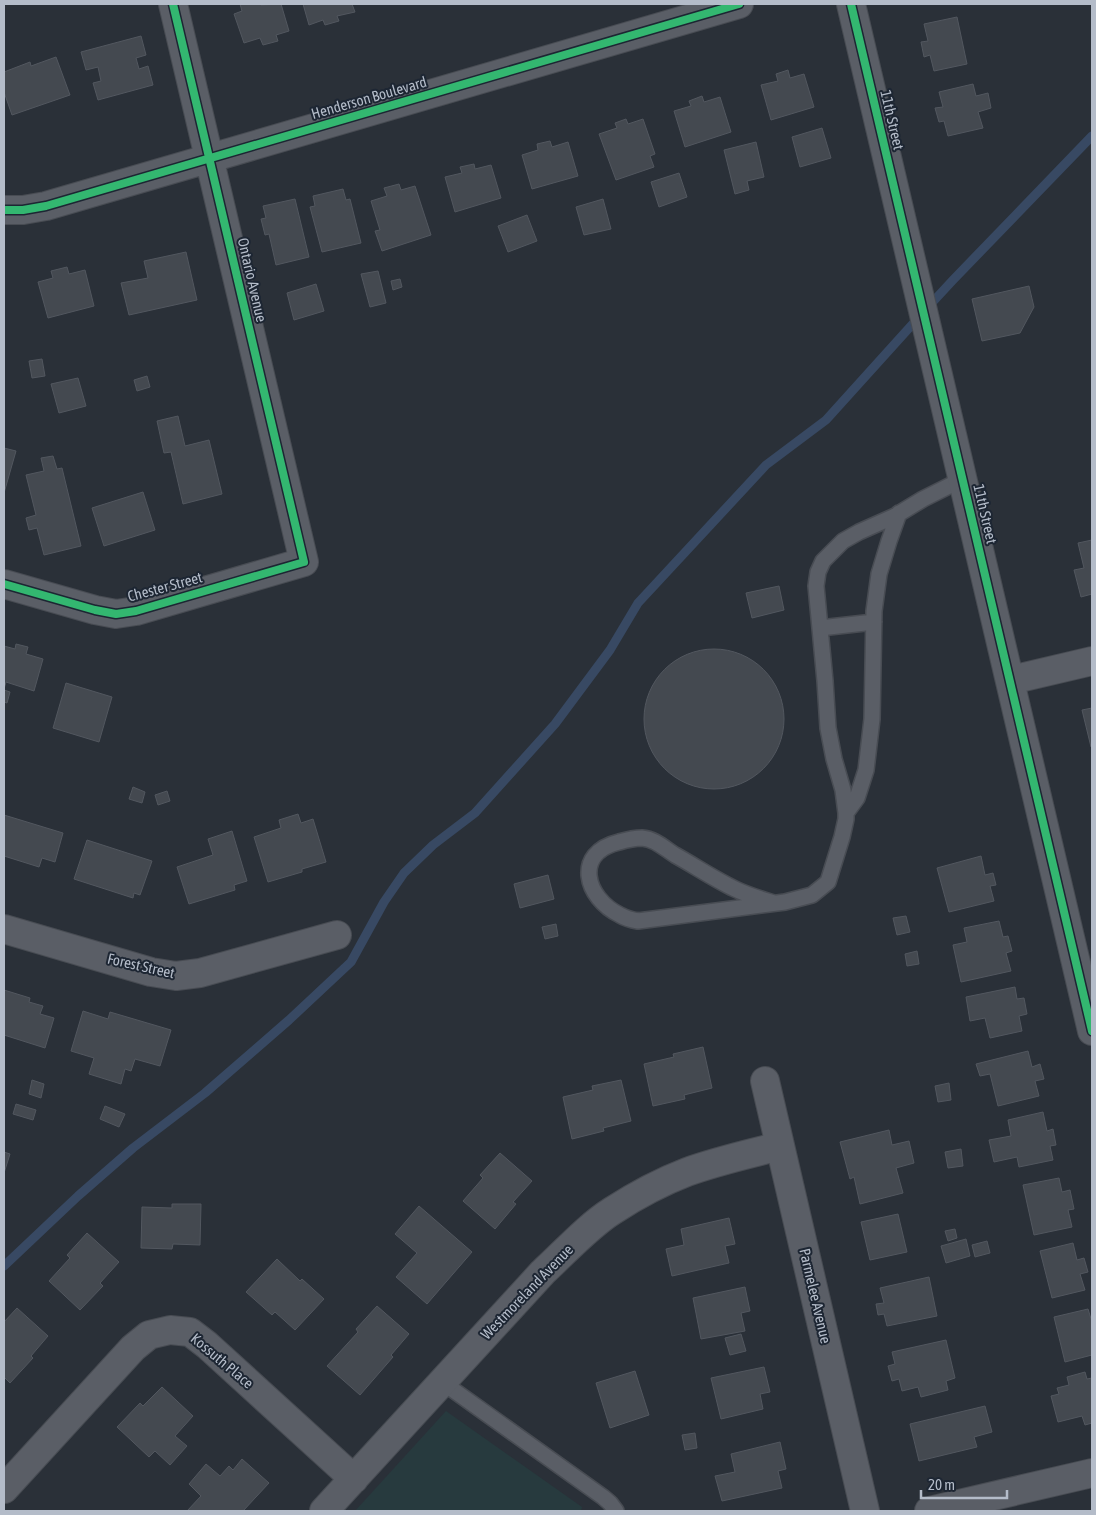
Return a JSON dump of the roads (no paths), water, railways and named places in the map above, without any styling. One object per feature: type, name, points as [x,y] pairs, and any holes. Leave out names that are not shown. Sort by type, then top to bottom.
[{"type":"street","name":"Ontario Avenue","points":[[173,4],[304,562]]},
{"type":"street","name":"Henderson Boulevard","points":[[4,210],[23,210],[46,206],[740,4]]},
{"type":"street","name":"11th Street","points":[[851,4],[1092,1031]]},
{"type":"street","name":"Chester Street","points":[[4,584],[95,610],[116,614],[136,611],[304,562]]},
{"type":"street","points":[[1010,680],[1092,661]]},
{"type":"street","name":"Forest Street","points":[[4,929],[151,972],[176,976],[200,974],[337,935]]},
{"type":"street","name":"Parmelee Avenue","points":[[764,1081],[865,1511]]},
{"type":"street","name":"Westmoreland Avenue","points":[[324,1511],[543,1272],[611,1212],[648,1190],[686,1173],[731,1158],[780,1146]]},
{"type":"street","name":"Kossuth Place","points":[[4,1489],[133,1348],[149,1334],[170,1330],[190,1332],[207,1345],[354,1478]]},
{"type":"street","points":[[929,1511],[1092,1473]]},
{"type":"lane","points":[[774,904],[735,890],[658,843],[648,839],[626,840],[604,847],[594,855],[590,866],[590,884],[597,896],[620,916],[638,921],[774,904],[812,895],[828,882],[842,838],[846,813],[843,790],[828,728],[816,586],[818,572],[823,561],[843,541],[963,479]]},
{"type":"lane","points":[[846,813],[857,798],[866,770],[872,719],[874,622],[879,574],[899,513]]},
{"type":"lane","points":[[820,628],[874,622]]},
{"type":"lane","points":[[442,1382],[603,1497],[616,1511]]},
{"type":"waterway","points":[[928,307],[1092,136]]},
{"type":"waterway","points":[[4,1266],[78,1196],[133,1148],[205,1093],[289,1020],[351,962],[384,902],[404,873],[433,845],[475,813],[555,724],[610,650],[638,603],[766,465],[826,420],[919,317]]}]
